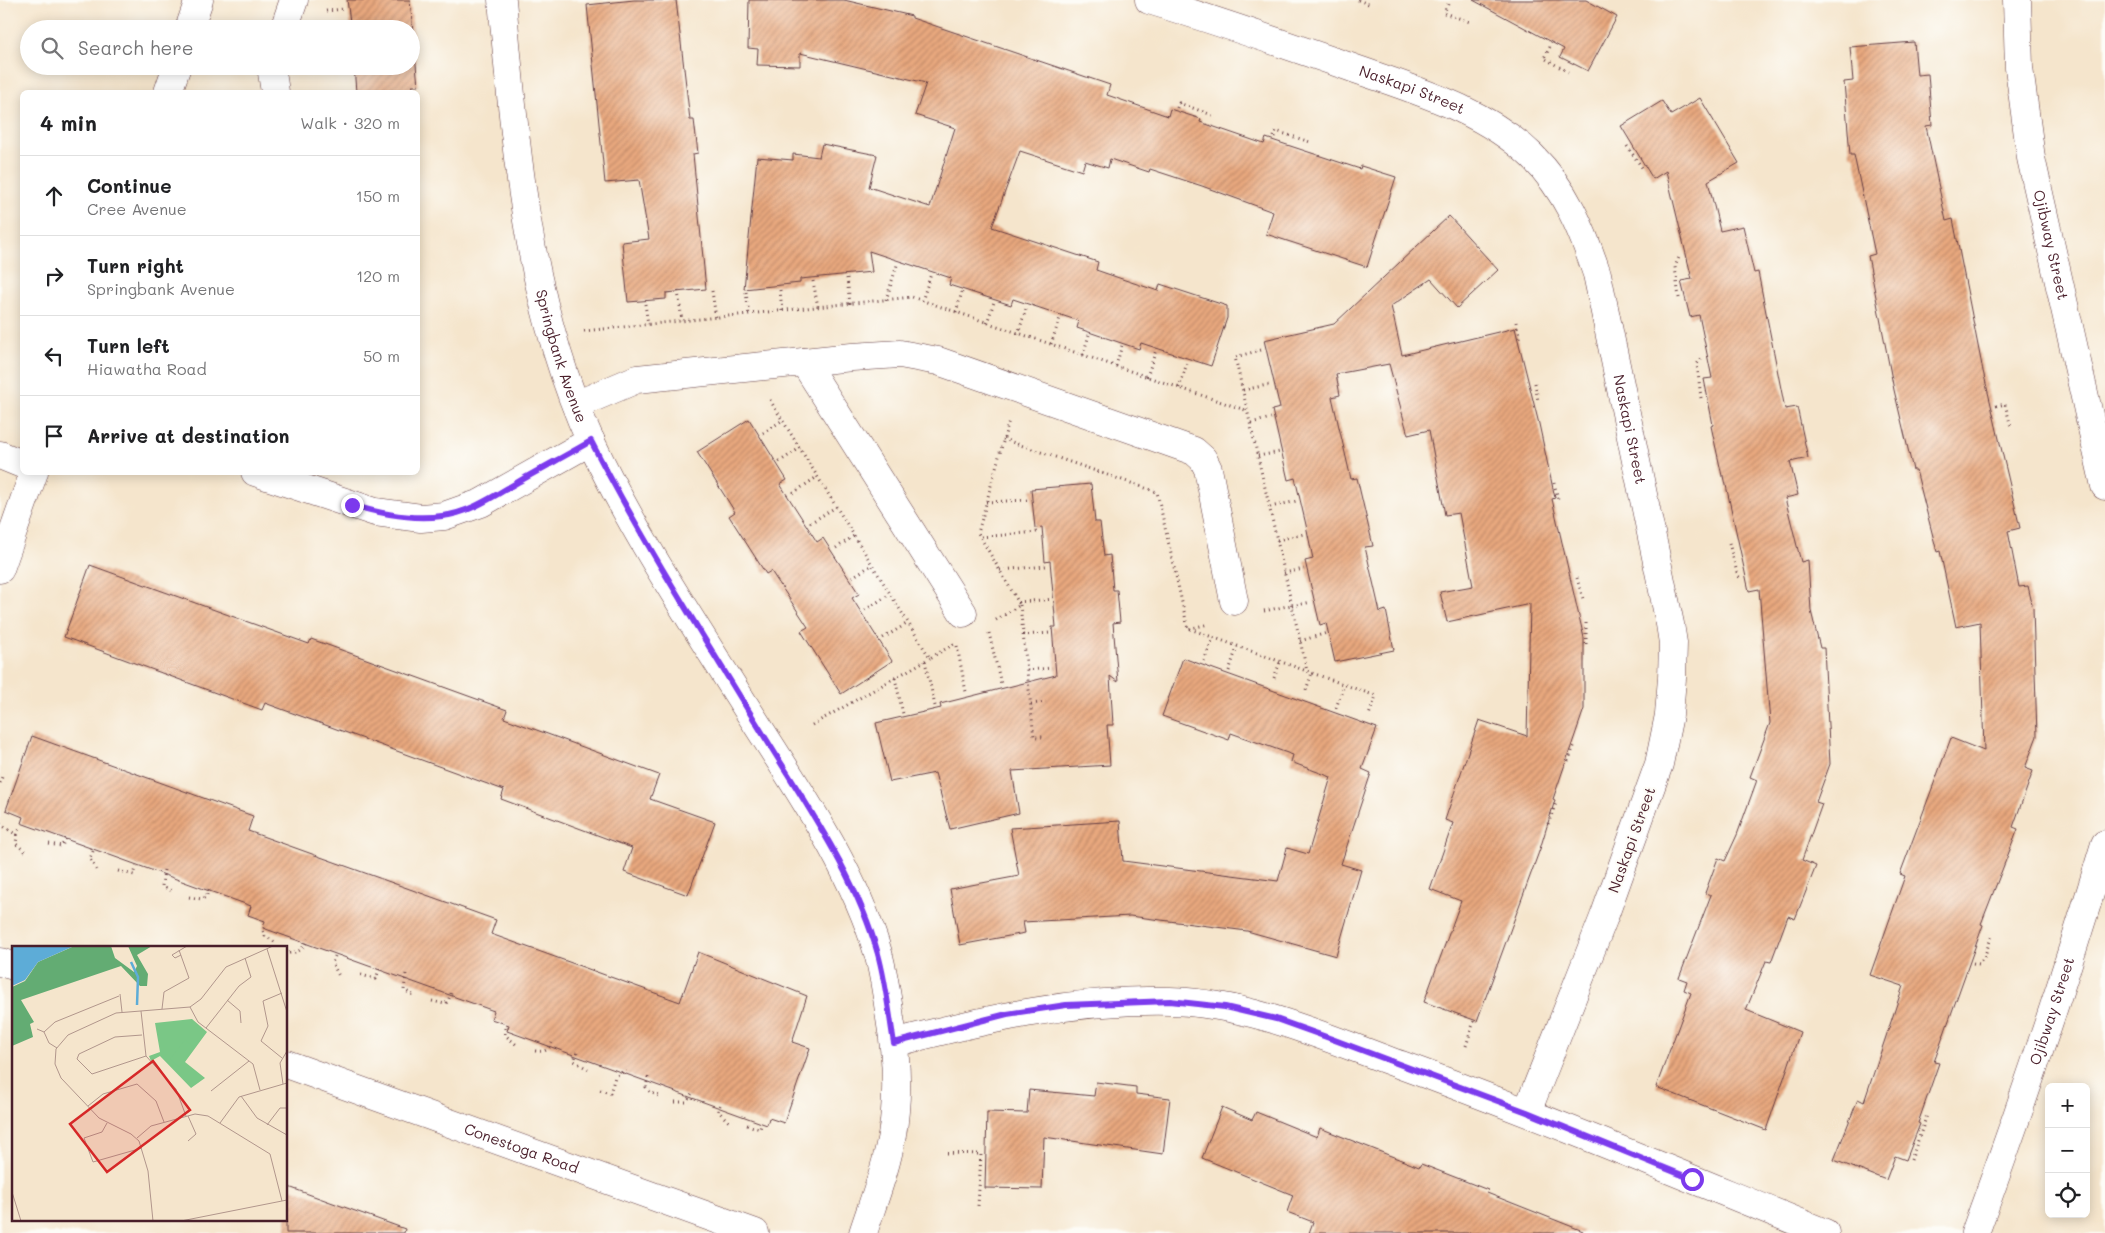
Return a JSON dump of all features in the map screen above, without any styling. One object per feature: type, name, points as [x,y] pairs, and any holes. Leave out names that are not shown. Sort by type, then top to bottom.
[{"type":"street","points":[[192,20],[198,0]]},
{"type":"street","points":[[287,20],[294,0]]},
{"type":"street","name":"Springbank Avenue","points":[[502,0],[522,201],[534,265],[552,335],[576,405],[591,441],[616,491],[667,579],[836,856],[860,905],[878,954],[894,1043],[896,1107],[888,1159],[863,1233]]},
{"type":"street","name":"Naskapi Street","points":[[1149,0],[1433,95],[1511,138],[1550,176],[1581,226],[1597,274],[1670,624],[1673,643],[1670,706],[1656,772],[1604,917],[1527,1112]]},
{"type":"street","name":"Ojibway Street","points":[[2017,0],[2019,68],[2031,158],[2105,486]]},
{"type":"street","points":[[169,90],[174,75]]},
{"type":"street","points":[[576,405],[638,379],[852,357],[900,354],[919,356],[1194,451],[1203,459],[1208,469],[1244,607]]},
{"type":"street","points":[[804,362],[963,613]]},
{"type":"street","points":[[264,475],[375,512],[421,518],[444,516],[481,503],[591,441]]},
{"type":"street","points":[[0,455],[20,463]]},
{"type":"street","points":[[0,569],[33,475]]},
{"type":"street","name":"Ojibway Street","points":[[1975,1233],[2012,1131],[2069,962],[2105,844]]},
{"type":"street","points":[[894,1043],[1007,1014],[1047,1008],[1170,1001],[1225,1007],[1276,1019],[1527,1112],[1825,1233]]},
{"type":"street","name":"Conestoga Road","points":[[288,1065],[755,1233]]},
{"type":"path","points":[[1358,0],[1371,5]]},
{"type":"path","points":[[1448,4],[1444,13],[1470,22]]},
{"type":"path","points":[[1550,47],[1544,58],[1568,72]]},
{"type":"path","points":[[273,77],[287,75]]},
{"type":"path","points":[[1177,108],[1179,103],[1212,115]]},
{"type":"path","points":[[1274,137],[1276,131],[1310,142]]},
{"type":"path","points":[[1627,146],[1643,170]]},
{"type":"path","points":[[1679,257],[1675,267],[1679,298]]},
{"type":"path","points":[[886,300],[898,262]]},
{"type":"path","points":[[922,301],[931,274]]},
{"type":"path","points":[[847,278],[850,304]]},
{"type":"path","points":[[813,280],[818,307]]},
{"type":"path","points":[[780,290],[782,310]]},
{"type":"path","points":[[678,291],[682,321]]},
{"type":"path","points":[[712,291],[716,318]]},
{"type":"path","points":[[746,292],[749,314]]},
{"type":"path","points":[[956,312],[962,292]]},
{"type":"path","points":[[987,323],[994,302]]},
{"type":"path","points":[[645,304],[648,324]]},
{"type":"path","points":[[1018,334],[1027,306]]},
{"type":"path","points":[[1051,344],[1060,318]]},
{"type":"path","points":[[1516,322],[1520,338]]},
{"type":"path","points":[[1083,355],[1089,335]]},
{"type":"path","points":[[1116,366],[1122,345]]},
{"type":"path","points":[[1147,377],[1156,350]]},
{"type":"path","points":[[1260,350],[1235,357],[1306,671]]},
{"type":"path","points":[[1701,398],[1697,364],[1702,358]]},
{"type":"path","points":[[1179,388],[1188,360]]},
{"type":"path","points":[[1535,383],[1538,401]]},
{"type":"path","points":[[1243,390],[1272,384]]},
{"type":"path","points":[[1996,406],[2005,404],[2011,427]]},
{"type":"path","points":[[1251,423],[1271,418]]},
{"type":"path","points":[[763,433],[783,420]]},
{"type":"path","points":[[1003,439],[1157,492],[1188,629]]},
{"type":"path","points":[[779,462],[800,448]]},
{"type":"path","points":[[1258,456],[1280,452]]},
{"type":"path","points":[[793,493],[818,476]]},
{"type":"path","points":[[1554,483],[1558,499]]},
{"type":"path","points":[[986,502],[1029,500]]},
{"type":"path","points":[[1270,507],[1297,501]]},
{"type":"path","points":[[810,523],[836,507]]},
{"type":"path","points":[[981,537],[1037,532]]},
{"type":"path","points":[[1277,540],[1304,534]]},
{"type":"path","points":[[836,548],[854,536]]},
{"type":"path","points":[[1729,543],[1738,576],[1742,579]]},
{"type":"path","points":[[852,577],[872,565]]},
{"type":"path","points":[[1000,570],[1046,566]]},
{"type":"path","points":[[1284,573],[1304,569]]},
{"type":"path","points":[[1577,578],[1582,599]]},
{"type":"path","points":[[865,610],[890,594]]},
{"type":"path","points":[[1045,737],[1034,737],[1019,604],[1054,599]]},
{"type":"path","points":[[1244,607],[1292,606],[1312,602]]},
{"type":"path","points":[[1188,629],[1216,622]]},
{"type":"path","points":[[883,638],[908,623]]},
{"type":"path","points":[[1586,623],[1586,644]]},
{"type":"path","points":[[988,625],[1001,684]]},
{"type":"path","points":[[1188,629],[1376,696],[1369,714]]},
{"type":"path","points":[[1023,635],[1050,633]]},
{"type":"path","points":[[1300,641],[1327,633]]},
{"type":"path","points":[[1204,661],[1213,638]]},
{"type":"path","points":[[957,642],[966,692]]},
{"type":"path","points":[[1229,671],[1238,646]]},
{"type":"path","points":[[812,725],[930,658]]},
{"type":"path","points":[[925,661],[935,706]]},
{"type":"path","points":[[1274,678],[1280,662]]},
{"type":"path","points":[[1027,670],[1052,668]]},
{"type":"path","points":[[1306,690],[1312,673]]},
{"type":"path","points":[[895,678],[903,714]]},
{"type":"path","points":[[1336,708],[1344,685]]},
{"type":"path","points":[[1031,704],[1046,702]]},
{"type":"path","points":[[1568,761],[1575,744]]},
{"type":"path","points":[[0,783],[2,777]]},
{"type":"path","points":[[1548,824],[1556,803]]},
{"type":"path","points":[[0,824],[17,835]]},
{"type":"path","points":[[21,826],[16,844],[26,852]]},
{"type":"path","points":[[48,844],[62,846],[66,836]]},
{"type":"path","points":[[93,851],[90,859],[98,873]]},
{"type":"path","points":[[118,870],[134,875],[138,862]]},
{"type":"path","points":[[164,870],[162,886],[172,891]]},
{"type":"path","points":[[190,897],[202,899],[206,897],[210,887]]},
{"type":"path","points":[[263,931],[265,936],[275,942]]},
{"type":"path","points":[[1973,963],[1979,964],[1984,958],[1992,935]]},
{"type":"path","points":[[289,953],[304,949],[308,939]]},
{"type":"path","points":[[335,956],[332,963],[340,978]]},
{"type":"path","points":[[361,975],[376,979],[380,967]]},
{"type":"path","points":[[406,974],[404,990],[414,996]]},
{"type":"path","points":[[432,1001],[445,1004],[452,991]]},
{"type":"path","points":[[1466,1046],[1474,1022]]},
{"type":"path","points":[[505,1028],[505,1035],[518,1046]]},
{"type":"path","points":[[535,1051],[543,1052],[549,1049],[552,1043]]},
{"type":"path","points":[[577,1052],[574,1061],[588,1068]]},
{"type":"path","points":[[600,1090],[610,1093],[615,1077],[626,1070]]},
{"type":"path","points":[[648,1077],[646,1087],[650,1092],[659,1096]]},
{"type":"path","points":[[675,1102],[686,1102],[693,1092]]},
{"type":"path","points":[[720,1105],[718,1111],[720,1115],[730,1124]]},
{"type":"path","points":[[1911,1160],[1928,1115]]},
{"type":"path","points":[[747,1125],[760,1129],[761,1125]]},
{"type":"path","points":[[947,1154],[981,1154],[978,1206]]},
{"type":"building","points":[[347,0],[410,0],[412,20],[350,20]]},
{"type":"building","points":[[634,0],[676,0],[690,120],[694,120],[698,153],[693,154],[706,289],[666,293],[666,299],[628,302],[622,242],[649,239],[639,180],[605,183],[587,5]]},
{"type":"building","points":[[749,0],[844,0],[912,16],[912,18],[1110,85],[1107,95],[1168,116],[1170,109],[1201,119],[1200,122],[1264,144],[1266,138],[1360,169],[1361,166],[1396,177],[1367,267],[1266,234],[1273,212],[1202,186],[1150,169],[1149,172],[1110,159],[1108,168],[1085,161],[1082,171],[1020,151],[992,227],[1098,262],[1096,270],[1125,280],[1158,291],[1160,284],[1227,306],[1227,318],[1211,366],[1141,343],[1139,349],[1077,328],[1079,321],[1013,299],[1011,305],[949,285],[951,278],[869,251],[872,272],[800,279],[800,283],[744,289],[757,157],[793,160],[793,154],[819,157],[822,144],[877,155],[869,187],[930,207],[955,128],[915,115],[926,83],[800,53],[800,66],[757,65],[758,49],[748,48]]},
{"type":"building","points":[[1473,0],[1586,0],[1617,17],[1588,71],[1560,57],[1564,49]]},
{"type":"building","points":[[1914,42],[1917,75],[1928,74],[1932,125],[1926,126],[1946,221],[1953,219],[1983,371],[2020,528],[2008,531],[2019,587],[2028,586],[2033,608],[2037,736],[2025,768],[2033,771],[2013,827],[2018,829],[1981,924],[1983,925],[1934,1062],[1939,1063],[1918,1123],[1920,1124],[1906,1160],[1895,1156],[1886,1180],[1834,1160],[1858,1099],[1864,1102],[1903,986],[1870,975],[1905,876],[1900,874],[1951,738],[1984,751],[1980,622],[1956,627],[1940,551],[1937,552],[1916,470],[1913,470],[1894,390],[1868,256],[1875,254],[1854,155],[1850,155],[1844,82],[1853,81],[1850,47]]},
{"type":"building","points":[[355,75],[417,75],[418,86],[412,86],[413,90],[356,90]]},
{"type":"building","points":[[1700,98],[1739,163],[1708,181],[1720,231],[1743,226],[1754,273],[1758,272],[1785,409],[1797,407],[1808,458],[1790,462],[1798,495],[1785,498],[1801,562],[1808,560],[1811,611],[1820,648],[1824,648],[1830,764],[1816,802],[1822,804],[1802,860],[1816,866],[1795,919],[1788,916],[1771,962],[1766,961],[1746,1010],[1800,1032],[1766,1130],[1656,1087],[1691,993],[1684,990],[1687,981],[1679,978],[1711,895],[1705,893],[1718,858],[1725,861],[1737,835],[1757,780],[1750,777],[1770,723],[1759,589],[1749,591],[1724,476],[1722,476],[1711,426],[1713,425],[1704,379],[1712,378],[1699,315],[1690,317],[1681,281],[1692,279],[1666,171],[1653,179],[1621,126],[1662,101],[1671,115]]},
{"type":"building","points":[[1449,216],[1498,270],[1457,308],[1431,279],[1391,306],[1402,355],[1515,328],[1539,424],[1555,498],[1552,499],[1584,638],[1584,709],[1553,799],[1555,800],[1540,849],[1477,1021],[1424,1002],[1461,901],[1430,889],[1453,823],[1445,820],[1479,720],[1527,736],[1530,604],[1447,622],[1440,592],[1473,586],[1459,513],[1445,515],[1429,430],[1408,435],[1389,364],[1336,374],[1340,395],[1332,397],[1351,479],[1357,478],[1373,546],[1365,547],[1380,612],[1386,610],[1394,650],[1335,662],[1326,623],[1320,625],[1305,561],[1313,559],[1295,478],[1288,480],[1272,410],[1280,408],[1264,340],[1334,324]]},
{"type":"building","points":[[749,419],[787,480],[780,484],[817,542],[823,538],[859,594],[852,598],[892,661],[841,694],[801,631],[808,627],[771,571],[766,574],[729,516],[735,512],[697,452]]},
{"type":"building","points":[[1091,484],[1095,522],[1100,522],[1104,556],[1110,555],[1113,590],[1117,590],[1120,622],[1113,623],[1118,682],[1110,676],[1113,725],[1107,725],[1110,765],[1012,771],[1019,813],[950,829],[935,773],[890,782],[876,723],[941,708],[940,704],[1056,675],[1052,627],[1056,627],[1050,561],[1045,562],[1042,527],[1035,528],[1031,489]]},
{"type":"building","points":[[90,565],[309,644],[311,639],[507,710],[504,718],[659,775],[650,799],[715,822],[688,895],[624,872],[632,848],[501,799],[504,790],[265,703],[262,710],[64,637]]},
{"type":"building","points":[[1183,658],[1377,728],[1362,769],[1371,773],[1341,864],[1361,870],[1336,956],[1247,931],[1130,916],[1023,922],[1025,933],[960,945],[950,889],[1019,876],[1010,828],[1120,821],[1123,861],[1278,881],[1287,848],[1308,854],[1331,777],[1291,762],[1293,755],[1231,733],[1229,740],[1162,716]]},
{"type":"building","points":[[32,736],[253,816],[248,831],[496,920],[491,934],[680,1002],[698,952],[807,996],[792,1042],[810,1048],[784,1123],[769,1118],[767,1125],[507,1031],[509,1025],[491,1019],[494,1011],[263,928],[265,921],[248,915],[251,906],[21,823],[23,817],[6,810]]},
{"type":"building","points":[[1096,1082],[1136,1087],[1136,1094],[1170,1098],[1163,1154],[1044,1137],[1042,1189],[985,1188],[987,1112],[1027,1113],[1029,1090],[1094,1096]]},
{"type":"building","points":[[1222,1107],[1252,1120],[1256,1112],[1317,1137],[1320,1128],[1419,1167],[1421,1164],[1488,1190],[1487,1193],[1583,1231],[1582,1233],[1309,1233],[1313,1222],[1287,1212],[1293,1195],[1202,1158]]},
{"type":"building","points":[[288,1187],[405,1229],[404,1233],[286,1233]]},
{"type":"route","points":[[352,505],[375,512],[421,518],[444,516],[464,511],[591,441],[616,491],[667,579],[826,836],[860,905],[878,954],[894,1043],[1007,1014],[1066,1005],[1170,1001],[1225,1007],[1276,1019],[1332,1039],[1527,1112],[1692,1179]]}]
